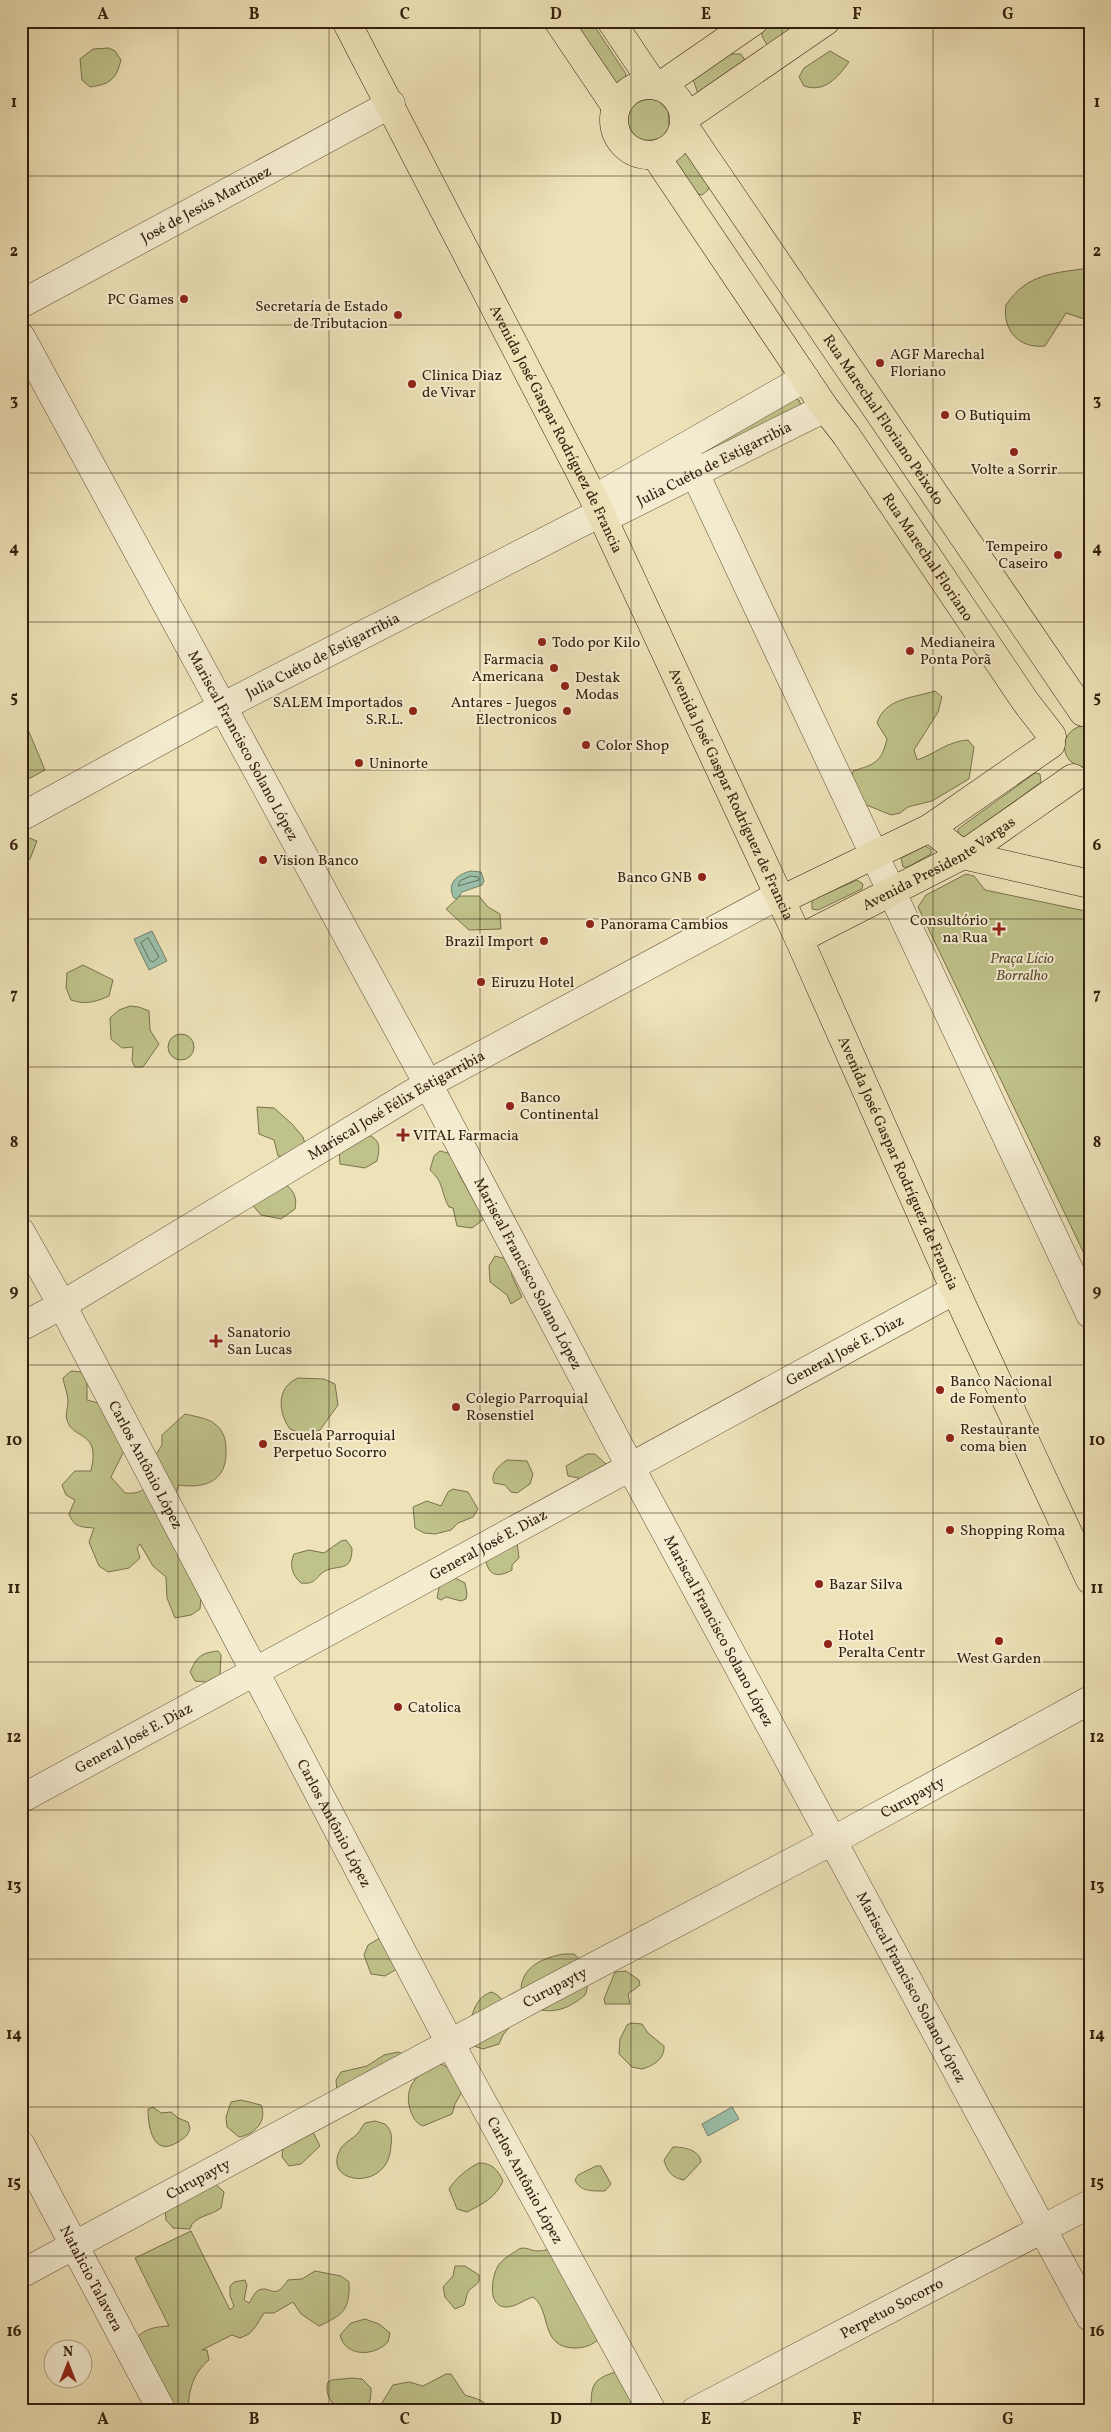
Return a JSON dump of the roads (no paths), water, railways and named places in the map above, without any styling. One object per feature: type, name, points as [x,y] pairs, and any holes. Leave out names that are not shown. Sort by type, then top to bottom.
[{"type":"main road","name":"Avenida José Gaspar Rodríguez de Francia","points":[[346,21],[391,104],[599,510],[799,939],[955,1290],[1090,1580]]},
{"type":"main road","points":[[558,21],[616,107]]},
{"type":"main road","points":[[611,21],[657,86],[677,98],[684,122]]},
{"type":"main road","points":[[754,21],[657,86],[645,85],[628,92],[616,107],[614,123],[620,139],[636,153],[655,155],[674,145],[684,122],[826,21]]},
{"type":"main road","name":"Rua Marechal Floriano Peixoto","points":[[684,122],[1087,713]]},
{"type":"main road","points":[[655,155],[805,378]]},
{"type":"main road","name":"Rua Marechal Floriano","points":[[805,378],[846,435],[1051,740]]},
{"type":"main road","points":[[780,898],[930,828],[1051,740],[1065,718],[1087,713]]},
{"type":"main road","points":[[1051,740],[1051,755],[1056,766],[1064,774],[1084,782]]},
{"type":"main road","name":"Avenida Presidente Vargas","points":[[799,939],[963,855],[1084,782]]},
{"type":"main road","points":[[930,828],[963,855],[1090,884]]},
{"type":"street","name":"José de Jesús Martinez","points":[[21,304],[391,104]]},
{"type":"street","name":"Mariscal Francisco Solano López","points":[[21,337],[428,1084],[631,1468],[1090,2317]]},
{"type":"street","name":"Julia Cuéto de Estigarribia","points":[[599,510],[683,448],[805,378]]},
{"type":"street","name":"Julia Cuéto de Estigarribia","points":[[21,817],[222,707],[599,510],[695,474],[825,408]]},
{"type":"street","points":[[683,448],[1090,1314]]},
{"type":"street","name":"Mariscal José Félix Estigarribia","points":[[21,1327],[62,1305],[428,1084],[780,898]]},
{"type":"street","name":"Carlos Antônio López","points":[[21,1232],[62,1305],[450,2043],[652,2411]]},
{"type":"street","name":"General José E. Diaz","points":[[21,1799],[955,1290]]},
{"type":"street","name":"Curupayty","points":[[21,2274],[450,2043],[832,1841],[1090,1700]]},
{"type":"street","name":"Natalicio Talavera","points":[[21,2145],[162,2411]]},
{"type":"street","name":"Perpetuo Socorro","points":[[695,2411],[1090,2204]]},
{"type":"water","points":[[471,871],[481,872],[484,881],[482,885],[462,892],[457,899],[454,898],[451,888],[454,880]]},
{"type":"water","points":[[152,931],[167,961],[149,970],[134,939]]},
{"type":"water","points":[[732,2107],[739,2119],[708,2136],[702,2124]]},
{"type":"place","name":"PC Games","points":[[184,299]]},
{"type":"place","name":"Secretaría de Estado de Tributacion","points":[[398,315]]},
{"type":"place","name":"AGF Marechal Floriano","points":[[880,363]]},
{"type":"place","name":"Clinica Diaz de Vivar","points":[[412,384]]},
{"type":"place","name":"O Butiquim","points":[[945,415]]},
{"type":"place","name":"Volte a Sorrir","points":[[1014,452]]},
{"type":"place","name":"Tempeiro Caseiro","points":[[1058,555]]},
{"type":"place","name":"Todo por Kilo","points":[[542,642]]},
{"type":"place","name":"Medianeira Ponta Porã","points":[[910,651]]},
{"type":"place","name":"Farmacia Americana","points":[[554,668]]},
{"type":"place","name":"Destak Modas","points":[[565,686]]},
{"type":"place","name":"SALEM Importados S.R.L.","points":[[413,711]]},
{"type":"place","name":"Antares - Juegos Electronicos","points":[[567,711]]},
{"type":"place","name":"Color Shop","points":[[586,745]]},
{"type":"place","name":"Uninorte","points":[[359,763]]},
{"type":"place","name":"Vision Banco","points":[[263,860]]},
{"type":"place","name":"Banco GNB","points":[[702,877]]},
{"type":"place","name":"Panorama Cambios","points":[[590,924]]},
{"type":"place","name":"Consultório na Rua","points":[[999,929]]},
{"type":"place","name":"Brazil Import","points":[[544,941]]},
{"type":"place","name":"Eiruzu Hotel","points":[[481,982]]},
{"type":"place","name":"Banco Continental","points":[[510,1106]]},
{"type":"place","name":"VITAL Farmacia","points":[[403,1135]]},
{"type":"place","name":"Sanatorio San Lucas","points":[[216,1341]]},
{"type":"place","name":"Banco Nacional de Fomento","points":[[940,1390]]},
{"type":"place","name":"Colegio Parroquial Rosenstiel","points":[[456,1407]]},
{"type":"place","name":"Restaurante coma bien","points":[[950,1438]]},
{"type":"place","name":"Escuela Parroquial Perpetuo Socorro","points":[[263,1444]]},
{"type":"place","name":"Shopping Roma","points":[[950,1530]]},
{"type":"place","name":"Bazar Silva","points":[[819,1584]]},
{"type":"place","name":"West Garden","points":[[999,1641]]},
{"type":"place","name":"Hotel Peralta Centr","points":[[828,1644]]},
{"type":"place","name":"Catolica","points":[[398,1707]]},
{"type":"park label","name":"Praça Lício Borralho","points":[[1022,966]]}]
